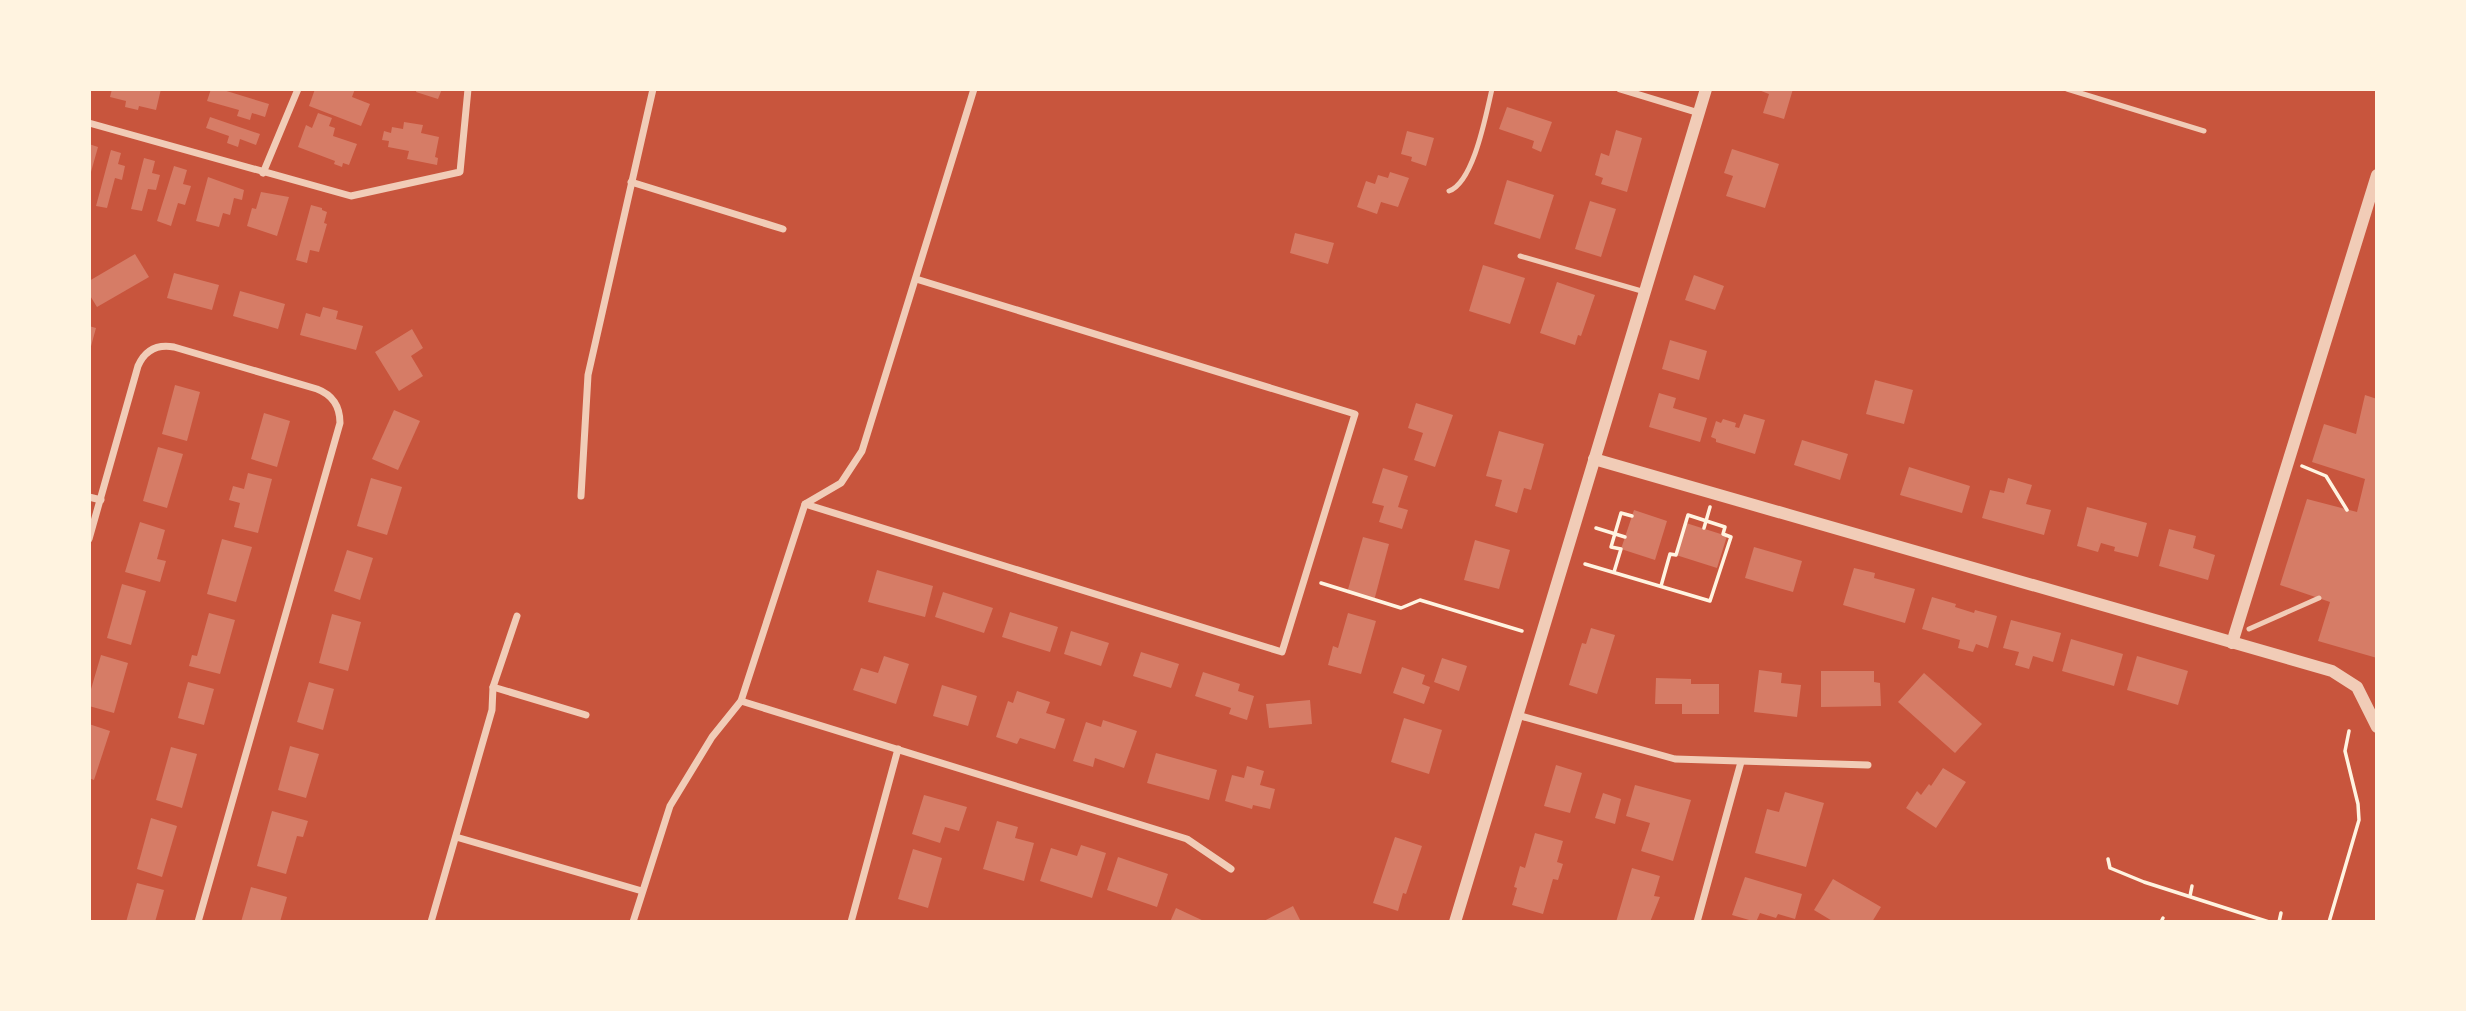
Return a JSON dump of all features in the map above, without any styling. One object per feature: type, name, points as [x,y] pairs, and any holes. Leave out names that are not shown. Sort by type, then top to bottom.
[{"type":"street","points":[[263,173],[298,89]]},
{"type":"street","points":[[89,123],[351,196],[460,172],[468,89]]},
{"type":"street","points":[[581,496],[588,375],[653,89]]},
{"type":"street","points":[[633,922],[670,806],[712,737],[741,701],[805,504],[841,483],[862,451],[974,89]]},
{"type":"street","points":[[1620,89],[1699,113]]},
{"type":"street","points":[[1455,922],[1706,89]]},
{"type":"street","points":[[2232,643],[2377,175]]},
{"type":"street","points":[[631,182],[783,229]]},
{"type":"street","points":[[805,504],[1282,652],[1355,414],[916,279]]},
{"type":"street","points":[[89,539],[138,366],[156,347],[174,347],[317,389],[326,392],[337,405],[340,423],[198,922]]},
{"type":"street","points":[[1594,459],[2332,671],[2357,687],[2377,727]]},
{"type":"street","points":[[89,496],[101,500]]},
{"type":"street","points":[[431,922],[492,710],[493,687],[517,616]]},
{"type":"street","points":[[493,687],[586,715]]},
{"type":"street","points":[[741,701],[1187,839],[1231,869]]},
{"type":"street","points":[[1517,715],[1675,759],[1868,765]]},
{"type":"street","points":[[851,922],[898,749]]},
{"type":"street","points":[[1697,922],[1741,762]]},
{"type":"street","points":[[457,837],[642,891]]},
{"type":"lane","points":[[1450,191],[1457,188],[1467,171],[1492,89]]},
{"type":"lane","points":[[2067,89],[2203,131]]},
{"type":"lane","points":[[1520,256],[1644,292]]},
{"type":"lane","points":[[2249,629],[2319,598]]},
{"type":"path","points":[[2300,465],[2326,476],[2347,510]]},
{"type":"path","points":[[1704,528],[1710,505]]},
{"type":"path","points":[[1614,572],[1621,550],[1611,547],[1621,513],[1632,516]]},
{"type":"path","points":[[1586,564],[1710,601],[1731,537],[1723,534],[1725,527],[1688,515],[1676,555],[1671,554],[1661,586]]},
{"type":"path","points":[[1596,528],[1625,537]]},
{"type":"path","points":[[1321,583],[1401,608],[1420,600],[1522,631]]},
{"type":"path","points":[[2329,922],[2359,820],[2358,804],[2345,751],[2349,731]]},
{"type":"path","points":[[2108,859],[2110,868],[2144,882],[2269,922]]},
{"type":"path","points":[[2190,896],[2192,886]]},
{"type":"path","points":[[2278,922],[2281,913]]},
{"type":"building","points":[[112,89],[161,89],[156,110],[139,106],[138,110],[125,107],[126,101],[110,97]]},
{"type":"building","points":[[211,89],[220,89],[269,104],[265,117],[252,113],[250,120],[237,116],[239,110],[207,101]]},
{"type":"building","points":[[315,89],[355,89],[352,97],[370,104],[361,126],[309,106]]},
{"type":"building","points":[[417,89],[442,89],[438,99],[416,92]]},
{"type":"building","points":[[1756,89],[1793,89],[1784,119],[1763,113],[1769,94]]},
{"type":"building","points":[[1507,107],[1552,122],[1541,152],[1532,148],[1534,141],[1499,129]]},
{"type":"building","points":[[318,113],[332,118],[329,126],[335,128],[333,136],[357,144],[349,165],[343,163],[342,167],[334,164],[335,161],[298,147],[306,125],[312,128]]},
{"type":"building","points":[[210,117],[260,134],[256,145],[240,139],[238,147],[227,143],[229,136],[206,128]]},
{"type":"building","points":[[404,122],[423,125],[421,133],[439,137],[435,157],[438,158],[437,165],[407,159],[409,151],[388,147],[389,141],[382,140],[384,131],[391,133],[392,127],[403,129]]},
{"type":"building","points":[[1616,130],[1642,138],[1627,192],[1601,184],[1603,178],[1595,175],[1601,153],[1609,156]]},
{"type":"building","points":[[1407,131],[1434,138],[1426,166],[1401,154]]},
{"type":"building","points":[[89,144],[98,147],[91,172],[89,171]]},
{"type":"building","points":[[1732,149],[1779,164],[1765,208],[1726,196],[1733,176],[1724,173]]},
{"type":"building","points":[[111,150],[121,153],[118,164],[125,166],[122,180],[115,178],[107,208],[96,206]]},
{"type":"building","points":[[144,158],[155,161],[152,173],[160,175],[156,190],[148,189],[142,211],[131,209]]},
{"type":"building","points":[[174,166],[187,170],[183,184],[191,186],[185,205],[178,203],[171,226],[157,221]]},
{"type":"building","points":[[1390,172],[1409,178],[1398,207],[1381,202],[1377,214],[1357,207],[1366,181],[1375,184],[1378,175],[1388,178]]},
{"type":"building","points":[[208,177],[244,190],[242,200],[234,198],[230,215],[223,213],[219,227],[196,221]]},
{"type":"building","points":[[1507,180],[1554,195],[1540,239],[1494,224]]},
{"type":"building","points":[[261,192],[289,197],[277,236],[247,226],[252,208],[256,209]]},
{"type":"building","points":[[1590,201],[1616,209],[1601,257],[1575,249]]},
{"type":"building","points":[[311,205],[327,212],[324,223],[327,224],[319,252],[310,250],[307,263],[296,260]]},
{"type":"building","points":[[1295,233],[1334,243],[1328,264],[1290,253]]},
{"type":"building","points":[[135,254],[149,277],[97,307],[89,294],[89,281]]},
{"type":"building","points":[[1483,265],[1525,278],[1510,324],[1469,311]]},
{"type":"building","points":[[174,273],[219,285],[212,310],[167,298]]},
{"type":"building","points":[[1694,275],[1724,286],[1715,310],[1685,300]]},
{"type":"building","points":[[1557,282],[1595,295],[1581,336],[1578,335],[1575,345],[1540,333]]},
{"type":"building","points":[[240,291],[285,304],[278,329],[233,316]]},
{"type":"building","points":[[323,307],[338,311],[336,319],[363,326],[356,350],[300,335],[306,313],[320,317]]},
{"type":"building","points":[[89,326],[96,328],[90,350],[89,350]]},
{"type":"building","points":[[412,329],[423,348],[411,356],[423,376],[399,391],[375,352]]},
{"type":"building","points":[[1670,340],[1707,351],[1699,380],[1662,369]]},
{"type":"building","points":[[1875,380],[1913,390],[1904,424],[1866,414]]},
{"type":"building","points":[[175,385],[200,392],[187,441],[162,434]]},
{"type":"building","points":[[1659,393],[1676,398],[1673,408],[1707,418],[1700,442],[1649,427]]},
{"type":"building","points":[[2365,395],[2377,399],[2377,658],[2318,641],[2330,602],[2280,585],[2307,499],[2357,512],[2365,479],[2312,462],[2324,424],[2356,434]]},
{"type":"building","points":[[1416,403],[1453,415],[1435,467],[1414,460],[1423,433],[1408,428]]},
{"type":"building","points":[[394,410],[420,421],[398,470],[372,459]]},
{"type":"building","points":[[264,413],[290,421],[277,467],[251,459]]},
{"type":"building","points":[[1744,414],[1765,420],[1755,454],[1716,442],[1716,439],[1711,437],[1716,421],[1721,423],[1723,419],[1736,423],[1735,427],[1739,428]]},
{"type":"building","points":[[1499,431],[1544,444],[1531,490],[1524,488],[1517,513],[1495,506],[1502,480],[1486,476]]},
{"type":"building","points":[[1802,440],[1848,454],[1840,480],[1794,465]]},
{"type":"building","points":[[158,447],[183,454],[167,508],[143,501]]},
{"type":"building","points":[[1909,467],[1970,486],[1962,513],[1900,495]]},
{"type":"building","points":[[1383,468],[1408,476],[1398,507],[1408,510],[1402,529],[1379,522],[1384,506],[1372,503]]},
{"type":"building","points":[[248,473],[272,479],[258,533],[234,527],[240,503],[229,500],[233,486],[244,489]]},
{"type":"building","points":[[371,478],[402,487],[387,535],[357,526]]},
{"type":"building","points":[[2008,478],[2032,485],[2026,504],[2051,510],[2044,535],[1982,518],[1990,490],[2004,493]]},
{"type":"building","points":[[2087,507],[2147,523],[2138,557],[2114,551],[2115,547],[2101,543],[2098,552],[2077,546]]},
{"type":"building","points":[[1634,510],[1667,521],[1655,560],[1621,549]]},
{"type":"building","points":[[140,522],[165,530],[157,559],[166,561],[160,582],[125,572]]},
{"type":"building","points":[[1686,523],[1727,536],[1717,568],[1676,555]]},
{"type":"building","points":[[2169,529],[2196,536],[2193,548],[2215,555],[2208,580],[2159,566]]},
{"type":"building","points":[[1363,537],[1389,544],[1374,601],[1347,593]]},
{"type":"building","points":[[222,539],[252,547],[236,602],[207,594]]},
{"type":"building","points":[[1475,540],[1510,550],[1499,589],[1464,580]]},
{"type":"building","points":[[1754,547],[1802,561],[1793,592],[1745,578]]},
{"type":"building","points":[[347,550],[373,558],[360,600],[334,591]]},
{"type":"building","points":[[1854,568],[1875,573],[1874,578],[1915,589],[1905,623],[1843,605]]},
{"type":"building","points":[[877,570],[933,586],[925,617],[868,602]]},
{"type":"building","points":[[122,584],[146,591],[131,645],[107,638]]},
{"type":"building","points":[[943,592],[993,608],[984,633],[935,617]]},
{"type":"building","points":[[1932,597],[1974,613],[1975,610],[1997,616],[1988,648],[1976,644],[1973,652],[1958,648],[1960,640],[1922,629]]},
{"type":"building","points":[[1010,612],[1058,627],[1050,652],[1002,637]]},
{"type":"building","points":[[209,613],[235,620],[220,674],[189,666],[192,655],[197,656]]},
{"type":"building","points":[[1348,613],[1376,621],[1361,674],[1328,665],[1333,646],[1338,648]]},
{"type":"building","points":[[332,614],[361,622],[348,671],[319,663]]},
{"type":"building","points":[[2011,620],[2061,633],[2053,662],[2033,656],[2029,669],[2015,665],[2019,652],[2003,648]]},
{"type":"building","points":[[1591,628],[1615,635],[1597,694],[1569,685],[1582,643],[1586,644]]},
{"type":"building","points":[[1071,631],[1109,643],[1101,666],[1064,654]]},
{"type":"building","points":[[2071,639],[2123,654],[2114,686],[2062,671]]},
{"type":"building","points":[[1141,652],[1179,664],[1171,688],[1133,676]]},
{"type":"building","points":[[101,655],[128,663],[114,713],[89,706],[89,696]]},
{"type":"building","points":[[884,656],[909,664],[896,704],[853,690],[861,668],[878,673]]},
{"type":"building","points":[[2137,656],[2188,671],[2178,705],[2127,690]]},
{"type":"building","points":[[1442,658],[1467,666],[1459,691],[1434,682]]},
{"type":"building","points":[[1402,667],[1425,675],[1422,684],[1430,687],[1424,704],[1393,693]]},
{"type":"building","points":[[1759,670],[1782,673],[1781,683],[1801,685],[1797,717],[1754,712]]},
{"type":"building","points":[[1821,671],[1874,671],[1874,682],[1880,683],[1881,706],[1821,707]]},
{"type":"building","points":[[1203,672],[1240,684],[1238,691],[1254,696],[1247,720],[1229,714],[1231,708],[1195,696]]},
{"type":"building","points":[[1924,673],[1982,724],[1955,753],[1898,702]]},
{"type":"building","points":[[1656,678],[1691,679],[1691,684],[1719,684],[1719,714],[1682,714],[1682,704],[1655,704]]},
{"type":"building","points":[[188,682],[214,689],[204,725],[178,718]]},
{"type":"building","points":[[309,682],[334,689],[323,730],[297,722]]},
{"type":"building","points":[[942,685],[977,696],[968,726],[933,716]]},
{"type":"building","points":[[1017,691],[1050,702],[1046,713],[1065,719],[1055,749],[1020,738],[1017,744],[996,737],[1008,701],[1013,703]]},
{"type":"building","points":[[1310,700],[1312,724],[1269,728],[1266,704]]},
{"type":"building","points":[[1404,718],[1442,730],[1429,774],[1391,762]]},
{"type":"building","points":[[1103,720],[1137,731],[1124,768],[1095,758],[1093,767],[1073,761],[1086,722],[1101,727]]},
{"type":"building","points":[[89,724],[110,731],[94,780],[89,778]]},
{"type":"building","points":[[290,746],[319,754],[306,798],[278,790]]},
{"type":"building","points":[[171,747],[197,754],[182,808],[156,800]]},
{"type":"building","points":[[1156,753],[1217,770],[1209,800],[1147,783]]},
{"type":"building","points":[[1556,765],[1582,773],[1570,813],[1544,806]]},
{"type":"building","points":[[1247,766],[1264,771],[1260,785],[1275,789],[1270,809],[1253,805],[1252,809],[1225,801],[1232,775],[1244,778]]},
{"type":"building","points":[[1943,768],[1966,782],[1936,828],[1906,808],[1917,791],[1921,795]]},
{"type":"building","points":[[1635,785],[1691,800],[1673,861],[1641,851],[1650,823],[1626,816]]},
{"type":"building","points":[[1785,792],[1824,803],[1806,867],[1755,853],[1767,809],[1779,812]]},
{"type":"building","points":[[1603,793],[1621,799],[1615,824],[1595,818]]},
{"type":"building","points":[[924,795],[967,807],[959,831],[945,827],[940,843],[912,834]]},
{"type":"building","points":[[272,811],[308,821],[303,837],[297,836],[286,874],[257,866]]},
{"type":"building","points":[[151,818],[177,826],[162,877],[137,869]]},
{"type":"building","points":[[997,821],[1018,827],[1015,838],[1034,843],[1024,881],[983,869]]},
{"type":"building","points":[[1535,833],[1563,841],[1557,862],[1563,864],[1558,880],[1553,879],[1543,914],[1512,905],[1520,866],[1525,868]]},
{"type":"building","points":[[1395,837],[1422,846],[1398,911],[1373,903]]},
{"type":"building","points":[[1081,845],[1106,853],[1092,898],[1040,881],[1051,848],[1077,856]]},
{"type":"building","points":[[913,849],[942,858],[928,908],[898,899]]},
{"type":"building","points":[[1118,857],[1168,874],[1157,907],[1107,890]]},
{"type":"building","points":[[1632,868],[1660,876],[1654,896],[1660,897],[1650,922],[1616,922]]},
{"type":"building","points":[[1745,877],[1802,894],[1795,919],[1778,914],[1776,918],[1760,913],[1756,922],[1732,915]]},
{"type":"building","points":[[1833,879],[1881,907],[1872,922],[1834,922],[1814,910]]},
{"type":"building","points":[[137,883],[164,890],[155,922],[126,922]]},
{"type":"building","points":[[251,887],[287,897],[280,922],[241,922]]},
{"type":"building","points":[[1293,906],[1301,922],[1262,922]]},
{"type":"building","points":[[1176,908],[1206,922],[1170,922]]}]
